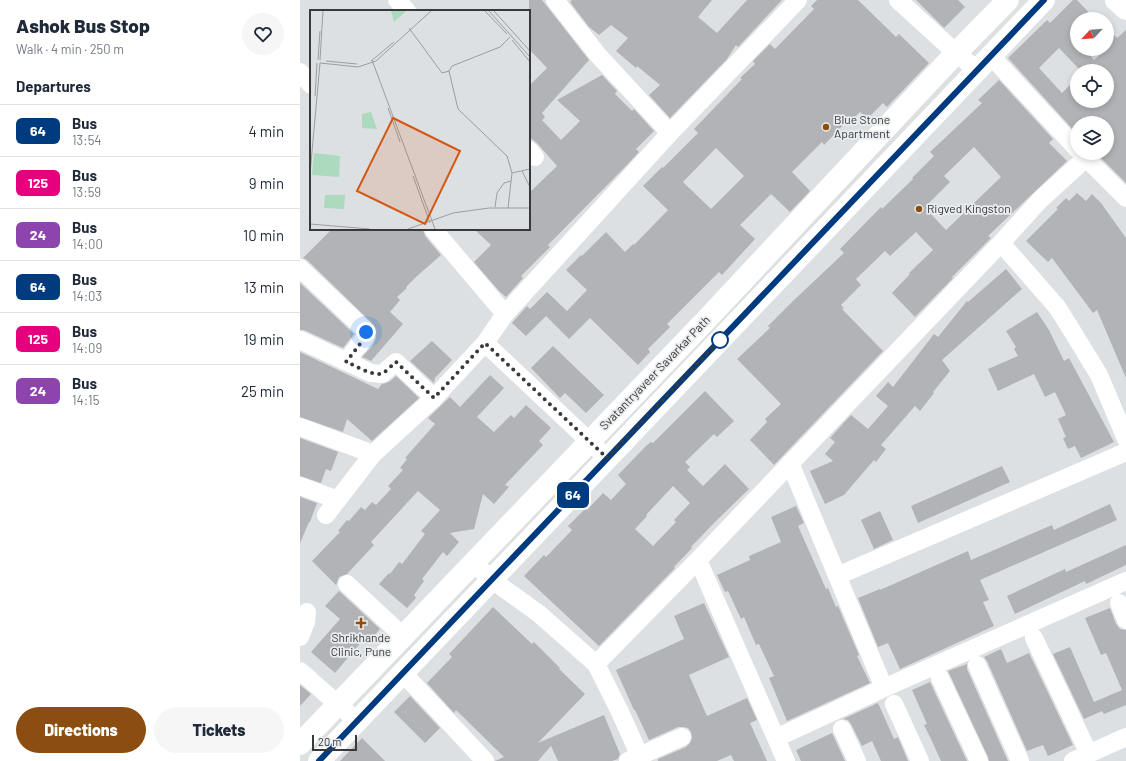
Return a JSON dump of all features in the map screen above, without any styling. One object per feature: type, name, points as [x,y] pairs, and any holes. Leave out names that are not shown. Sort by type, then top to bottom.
[{"type":"main road","name":"Svatantryaveer Savarkar Path","points":[[300,744],[474,563],[956,53],[1008,0]]},
{"type":"main road","name":"Svatantryaveer Savarkar Path","points":[[319,761],[1044,0]]},
{"type":"main road","points":[[1116,0],[1126,9]]},
{"type":"street","points":[[397,0],[406,10]]},
{"type":"street","points":[[555,0],[598,55],[670,133]]},
{"type":"street","points":[[326,515],[373,454],[434,398],[485,343],[505,314],[670,133],[798,0]]},
{"type":"street","points":[[898,0],[956,53],[984,63],[1070,144]]},
{"type":"street","points":[[300,72],[310,84]]},
{"type":"street","points":[[596,664],[698,560],[1001,243],[1076,160]]},
{"type":"street","points":[[1087,160],[1126,198]]},
{"type":"street","points":[[434,230],[505,314]]},
{"type":"street","points":[[1001,243],[1057,307],[1099,375],[1126,439]]},
{"type":"street","points":[[300,268],[364,329],[366,336],[346,362]]},
{"type":"street","points":[[300,340],[366,371],[378,374],[382,374],[396,362],[434,398]]},
{"type":"street","points":[[485,343],[607,458]]},
{"type":"street","points":[[300,428],[373,454]]},
{"type":"street","points":[[837,576],[1126,452]]},
{"type":"street","points":[[790,463],[884,688]]},
{"type":"street","points":[[300,486],[338,500]]},
{"type":"street","points":[[698,560],[786,761]]},
{"type":"street","points":[[474,563],[492,580],[538,613],[596,664],[637,759],[682,737]]},
{"type":"street","points":[[776,738],[884,688],[1126,581]]},
{"type":"street","points":[[347,584],[403,636]]},
{"type":"street","points":[[1119,603],[1126,620]]},
{"type":"street","points":[[300,637],[306,622],[307,612]]},
{"type":"street","points":[[1034,638],[1081,757],[1126,737]]},
{"type":"street","points":[[977,665],[1020,761]]},
{"type":"street","points":[[300,671],[357,721]]},
{"type":"street","points":[[403,673],[486,761]]},
{"type":"street","points":[[940,678],[979,761]]},
{"type":"street","points":[[894,704],[920,761]]},
{"type":"street","points":[[842,729],[857,761]]},
{"type":"building","points":[[529,0],[542,0],[589,60],[542,113],[545,117],[542,120],[561,140],[580,121],[557,100],[602,75],[617,91],[615,94],[632,111],[634,109],[654,131],[636,149],[639,152],[548,245],[550,247],[521,276],[523,278],[506,297],[474,262],[491,245],[475,230],[530,230],[530,192],[557,166],[537,143],[530,138],[530,85],[547,68],[530,50]]},
{"type":"building","points":[[572,0],[712,0],[698,17],[717,33],[747,0],[782,0],[738,47],[736,45],[727,59],[670,118],[649,95],[660,85],[637,66],[636,68],[616,51],[628,38],[611,25],[599,35],[589,27],[570,2]]},
{"type":"building","points":[[817,0],[858,0],[896,37],[899,34],[929,63],[887,107],[883,103],[867,119],[860,112],[852,120],[850,118],[824,145],[822,142],[792,172],[810,191],[790,212],[771,194],[740,225],[755,239],[722,275],[719,272],[667,324],[670,327],[648,349],[650,352],[638,365],[590,318],[569,339],[546,316],[526,336],[512,323],[527,306],[530,309],[547,292],[567,311],[587,290],[566,270],[606,232],[625,252],[633,244],[634,245],[668,210],[643,186],[698,133],[694,129],[742,79],[740,78],[755,64],[753,61],[770,44],[775,49],[814,9],[811,6]],"holes":[[[716,148],[744,176],[711,209],[683,182]]]},
{"type":"building","points":[[916,0],[958,0],[965,7],[944,28]]},
{"type":"building","points":[[1073,0],[1077,0],[1088,12],[1070,12],[1070,56],[1090,56],[1094,60],[1099,56],[1114,56],[1114,35],[1117,38],[1126,30],[1126,183],[1103,160],[1114,160],[1114,116],[1070,116],[1070,126],[1008,58],[1047,20],[1050,23]]},
{"type":"building","points":[[999,80],[1053,139],[1049,143],[1067,161],[988,236],[991,238],[915,317],[892,293],[910,274],[909,273],[933,250],[916,232],[890,256],[885,251],[856,279],[861,285],[841,305],[844,308],[842,309],[883,351],[774,465],[750,440],[767,422],[765,419],[781,404],[737,359],[770,328],[768,326],[793,301],[844,253],[840,249],[881,207],[882,209],[913,179],[912,178],[934,156],[930,152],[982,103],[978,100]],"holes":[[[974,147],[1001,177],[946,230],[930,213],[932,212],[926,206],[950,182],[944,176]]]},
{"type":"building","points":[[1077,193],[1086,201],[1092,194],[1101,203],[1126,238],[1126,378],[1097,310],[1093,313],[1052,258],[1048,262],[1026,241],[1058,209],[1056,208],[1066,198],[1069,201]]},
{"type":"building","points":[[331,230],[423,230],[425,236],[441,255],[416,277],[397,297],[400,300],[390,312],[403,324],[371,361],[362,357],[373,345],[376,338],[374,326],[307,260],[303,258]]},
{"type":"building","points":[[1006,269],[1022,289],[942,360],[950,371],[920,411],[915,406],[881,445],[886,449],[876,462],[874,460],[844,495],[825,504],[810,471],[833,461],[825,454],[835,442],[830,438],[851,415],[868,429],[888,406],[876,396],[888,382],[893,387],[934,334],[938,337],[967,301],[968,302]]},
{"type":"building","points":[[300,283],[354,334],[343,348],[304,330],[300,330]]},
{"type":"building","points":[[1037,312],[1049,330],[1064,361],[1069,358],[1114,442],[1081,458],[1075,446],[1068,449],[1063,438],[1066,437],[1058,419],[1066,415],[1055,392],[1045,397],[1034,374],[998,391],[988,369],[1018,356],[1014,349],[1016,347],[1006,331]]},
{"type":"building","points":[[432,341],[452,360],[435,378],[434,383],[410,361]]},
{"type":"building","points":[[553,346],[604,395],[586,413],[565,393],[560,398],[531,368]]},
{"type":"building","points":[[300,352],[378,389],[382,384],[389,382],[396,376],[419,398],[372,441],[347,419],[343,432],[300,417]]},
{"type":"building","points":[[490,375],[504,388],[477,417],[494,432],[511,415],[514,418],[526,405],[551,428],[539,441],[543,445],[505,485],[509,487],[494,504],[483,494],[474,529],[450,533],[459,542],[447,556],[443,552],[422,579],[424,581],[414,595],[416,598],[407,608],[379,584],[389,573],[390,574],[399,562],[402,564],[425,534],[421,531],[440,510],[418,491],[371,542],[374,545],[347,574],[339,577],[336,585],[312,561],[340,532],[338,531],[347,520],[349,521],[361,507],[365,510],[372,502],[376,505],[391,489],[388,486],[403,470],[400,468],[407,459],[405,458],[435,424],[428,418],[450,397],[460,407]]},
{"type":"building","points":[[705,391],[734,421],[717,437],[714,434],[685,462],[690,467],[687,470],[703,486],[725,464],[749,489],[691,547],[692,548],[674,567],[675,568],[599,646],[524,576],[544,555],[546,557],[572,530],[568,526],[586,508],[587,510],[603,493],[611,500],[626,484],[618,475],[646,446],[651,442],[653,443]],"holes":[[[673,486],[690,503],[674,520],[676,522],[653,546],[635,529]]]},
{"type":"building","points":[[300,438],[338,452],[331,471],[326,469],[321,483],[300,476]]},
{"type":"building","points":[[1002,466],[1010,482],[918,523],[911,506]]},
{"type":"building","points":[[300,497],[317,503],[300,543]]},
{"type":"building","points":[[1110,504],[1117,520],[980,580],[989,600],[983,602],[994,626],[900,669],[888,643],[878,647],[858,598],[880,590],[968,551],[971,560],[1052,525],[1054,530]]},
{"type":"building","points":[[796,506],[804,523],[798,526],[826,589],[828,588],[836,607],[838,606],[859,655],[857,656],[870,683],[787,721],[769,678],[774,676],[759,644],[756,645],[744,617],[741,619],[728,591],[725,592],[717,575],[750,560],[749,556],[781,542],[771,517]]},
{"type":"building","points":[[880,511],[893,540],[874,549],[861,520]]},
{"type":"building","points":[[1126,545],[1126,565],[1086,584],[1085,581],[1015,614],[1007,596],[1065,569],[1066,572]]},
{"type":"building","points":[[339,591],[380,629],[367,644],[363,640],[335,673],[311,652],[340,619],[325,606]]},
{"type":"building","points":[[704,603],[729,657],[689,675],[707,716],[747,698],[757,720],[750,723],[767,761],[734,761],[731,755],[717,761],[658,761],[658,759],[686,747],[692,738],[691,732],[688,728],[678,727],[649,740],[616,670],[684,639],[674,616]]},
{"type":"building","points":[[493,607],[532,644],[534,642],[585,694],[538,743],[604,715],[620,754],[618,759],[612,761],[558,761],[551,746],[538,761],[495,761],[504,757],[456,710],[454,713],[427,683],[452,657],[449,654]]},
{"type":"building","points":[[1110,608],[1116,624],[1120,629],[1126,630],[1126,705],[1104,714],[1102,711],[1084,719],[1053,654],[1070,647],[1094,702],[1122,690],[1106,653],[1101,655],[1085,618]]},
{"type":"building","points":[[1001,649],[1007,663],[1029,653],[1073,745],[1048,756],[1043,745],[1027,751],[984,657]]},
{"type":"building","points":[[967,664],[967,669],[1008,761],[989,761],[948,671]]},
{"type":"building","points":[[930,682],[967,761],[941,761],[924,725],[927,724],[912,690]]},
{"type":"building","points":[[300,685],[311,694],[300,706]]},
{"type":"building","points":[[410,696],[440,728],[425,743],[394,712]]},
{"type":"building","points":[[878,703],[894,739],[898,737],[908,761],[881,761],[872,741],[862,746],[851,724],[848,720],[843,719]]},
{"type":"building","points":[[832,733],[845,761],[801,761],[796,750]]},
{"type":"building","points":[[362,738],[385,761],[340,761]]},
{"type":"bus line","name":"64","points":[[319,761],[1044,0]]},
{"type":"place","name":"Blue Stone Apartment","points":[[826,127]]},
{"type":"place","name":"Rigved Kingston","points":[[919,209]]},
{"type":"place","name":"Shrikhande Clinic, Pune","points":[[361,623]]},
{"type":"route","points":[[366,332],[366,336],[346,362],[371,373],[378,374],[382,374],[396,362],[434,398],[485,343],[607,458],[720,340]]}]
